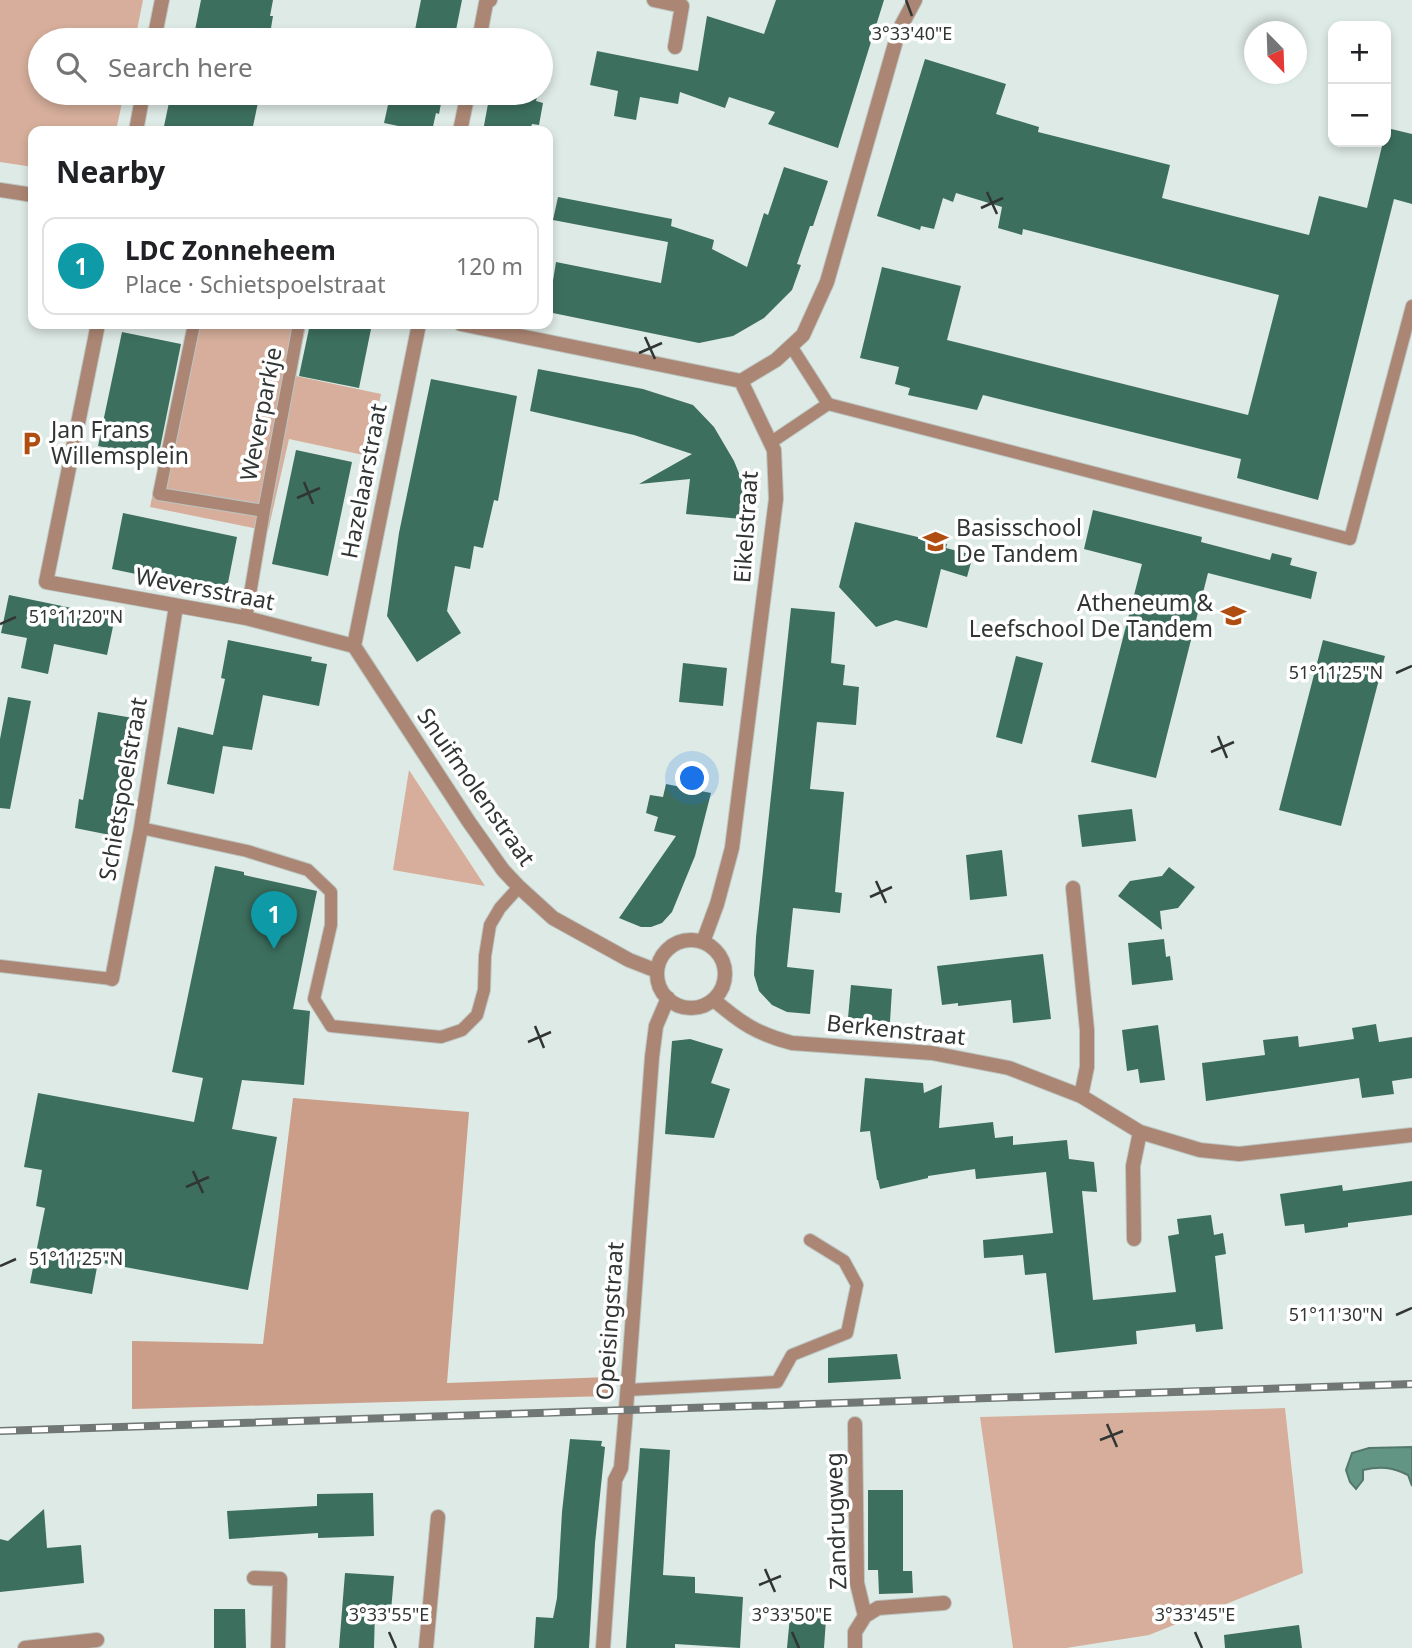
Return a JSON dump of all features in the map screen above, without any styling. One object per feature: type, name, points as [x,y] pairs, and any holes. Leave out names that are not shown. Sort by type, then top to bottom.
[{"type":"street","points":[[156,28],[162,0]]},
{"type":"street","points":[[481,28],[486,4],[490,0]]},
{"type":"street","points":[[654,0],[682,6],[675,47]]},
{"type":"street","points":[[486,329],[741,381],[776,360],[803,335],[827,282],[899,30],[915,0]]},
{"type":"street","points":[[137,126],[141,105]]},
{"type":"street","points":[[461,126],[465,105]]},
{"type":"street","points":[[0,190],[28,194]]},
{"type":"street","name":"Weversstraat","points":[[97,329],[46,582],[246,618],[354,646]]},
{"type":"street","name":"Hazelaarstraat","points":[[354,646],[418,329]]},
{"type":"street","name":"Eikelstraat","points":[[703,942],[717,904],[732,848],[776,499],[774,450],[741,381]]},
{"type":"street","name":"Schietspoelstraat","points":[[112,979],[141,828],[176,606]]},
{"type":"street","name":"Snuifmolenstraat","points":[[354,646],[503,870],[553,918],[629,960],[657,971]]},
{"type":"street","points":[[1073,888],[1087,1030],[1087,1067],[1081,1096]]},
{"type":"street","points":[[688,940],[703,942],[715,949],[723,960],[726,974],[723,988],[714,1000],[699,1007],[678,1006],[660,987],[657,971],[661,958],[672,945],[688,940]]},
{"type":"street","name":"Opeisingstraat","points":[[603,1648],[615,1480],[621,1468],[652,1057],[656,1026],[668,998]]},
{"type":"street","name":"Berkenstraat","points":[[714,1000],[741,1023],[769,1037],[792,1043],[932,1053],[1009,1068],[1081,1096],[1140,1132],[1199,1150],[1239,1154],[1412,1135]]},
{"type":"street","points":[[1134,1239],[1133,1166],[1140,1132]]},
{"type":"street","name":"Zandrugweg","points":[[855,1424],[857,1583],[865,1616]]},
{"type":"street","points":[[426,1648],[438,1517]]},
{"type":"street","points":[[254,1578],[280,1579],[278,1648]]},
{"type":"street","points":[[855,1648],[855,1632],[865,1616],[878,1608],[944,1603]]},
{"type":"street","points":[[25,1648],[97,1640]]},
{"type":"lane","points":[[791,346],[828,404],[1350,539],[1412,306]]},
{"type":"lane","name":"Weverparkje","points":[[193,329],[159,494],[264,512]]},
{"type":"lane","name":"Weverparkje","points":[[246,618],[298,329]]},
{"type":"lane","points":[[770,443],[828,404]]},
{"type":"lane","points":[[141,828],[247,851],[309,870],[331,892],[331,925],[314,999],[331,1026],[441,1037],[462,1030],[477,1015],[484,990],[485,956],[490,925],[500,908],[519,887]]},
{"type":"lane","points":[[0,966],[112,979]]},
{"type":"lane","points":[[627,1391],[777,1382],[792,1354],[847,1333],[856,1285],[844,1261],[810,1240]]},
{"type":"shaded area","points":[[0,0],[143,0],[137,28],[28,28],[28,105],[121,105],[117,126],[28,126],[28,166],[0,162]]},
{"type":"shaded area","points":[[188,329],[305,329],[296,376],[381,394],[368,456],[289,439],[268,531],[150,507]]},
{"type":"shaded area","points":[[409,770],[485,886],[393,870]]},
{"type":"shaded area","points":[[293,1098],[469,1112],[447,1383],[609,1377],[608,1396],[132,1409],[132,1341],[263,1344]]},
{"type":"shaded area","points":[[1285,1408],[1303,1573],[1149,1635],[1066,1648],[1013,1648],[980,1417]]},
{"type":"shaded area","points":[[1412,1447],[1412,1486],[1408,1475],[1386,1468],[1363,1470],[1363,1480],[1356,1489],[1350,1482],[1346,1470],[1352,1453],[1369,1448]]},
{"type":"building","points":[[201,0],[273,0],[271,28],[195,28]]},
{"type":"building","points":[[421,0],[462,0],[456,28],[415,28]]},
{"type":"building","points":[[776,0],[884,0],[838,148],[768,124],[775,112],[729,97],[725,108],[680,92],[678,104],[640,97],[636,120],[614,116],[618,91],[590,85],[597,51],[698,71],[707,16],[764,34]]},
{"type":"building","points":[[925,59],[1006,84],[996,114],[1039,127],[1038,132],[1170,165],[1162,198],[1309,235],[1319,196],[1367,208],[1382,147],[1391,147],[1391,129],[1412,134],[1412,204],[1394,199],[1318,500],[1237,478],[1241,459],[983,395],[977,410],[908,395],[910,388],[895,384],[899,367],[860,358],[882,267],[961,286],[947,340],[1248,415],[1279,295],[1023,229],[1022,235],[998,228],[1002,207],[956,193],[953,202],[943,198],[934,229],[921,226],[920,230],[877,216]]},
{"type":"building","points":[[168,105],[257,105],[253,126],[164,126]]},
{"type":"building","points":[[388,105],[441,105],[433,126],[398,126],[384,123]]},
{"type":"building","points":[[488,105],[543,105],[539,125],[484,126]]},
{"type":"building","points":[[784,167],[828,181],[797,264],[801,265],[792,290],[764,318],[733,336],[699,343],[553,313],[556,262],[661,283],[668,242],[553,220],[558,197],[672,219],[671,226],[714,240],[712,249],[747,267],[764,213],[768,215]]},
{"type":"building","points":[[309,329],[371,329],[359,388],[299,376]]},
{"type":"building","points":[[122,332],[181,344],[158,458],[98,446]]},
{"type":"building","points":[[538,369],[643,389],[693,405],[714,427],[734,461],[745,488],[742,519],[686,514],[690,479],[639,484],[692,454],[634,435],[530,411]]},
{"type":"building","points":[[431,379],[517,396],[498,501],[494,500],[483,548],[474,546],[470,569],[455,566],[447,611],[461,633],[417,662],[387,616],[399,533]]},
{"type":"building","points":[[296,450],[352,462],[328,576],[272,564]]},
{"type":"building","points":[[1093,510],[1202,537],[1201,542],[1270,560],[1272,553],[1292,558],[1290,565],[1317,572],[1311,599],[1208,573],[1156,778],[1091,762],[1142,564],[1084,549]]},
{"type":"building","points":[[123,513],[237,537],[226,593],[112,569]]},
{"type":"building","points":[[855,522],[947,544],[946,548],[973,555],[967,577],[941,569],[927,628],[896,620],[876,627],[839,587]]},
{"type":"building","points":[[9,595],[115,617],[107,655],[54,644],[48,674],[21,668],[27,638],[1,633]]},
{"type":"building","points":[[791,608],[835,612],[831,663],[845,665],[843,685],[859,687],[856,725],[817,722],[810,789],[844,792],[835,892],[842,893],[840,913],[793,908],[787,967],[814,970],[810,1014],[787,1012],[772,1005],[759,991],[754,975]]},
{"type":"building","points":[[228,640],[312,657],[311,661],[327,664],[319,706],[263,695],[252,750],[223,746],[214,794],[167,784],[178,727],[213,735],[225,679],[221,678]]},
{"type":"building","points":[[1323,640],[1385,656],[1341,826],[1279,810]]},
{"type":"building","points":[[1016,656],[1043,663],[1022,744],[996,737]]},
{"type":"building","points":[[683,663],[727,668],[723,706],[679,702]]},
{"type":"building","points":[[8,697],[31,701],[10,809],[0,808],[0,739]]},
{"type":"building","points":[[98,712],[133,718],[110,835],[75,828],[79,799],[83,800]]},
{"type":"building","points":[[666,784],[711,793],[695,856],[672,912],[662,923],[641,927],[619,918],[676,836],[654,831],[658,817],[646,813],[650,795],[663,797]]},
{"type":"building","points":[[1132,809],[1136,841],[1082,847],[1078,815]]},
{"type":"building","points":[[1002,850],[1007,896],[970,900],[966,855]]},
{"type":"building","points":[[215,866],[317,891],[293,1009],[310,1011],[304,1085],[242,1080],[232,1129],[277,1137],[248,1290],[98,1262],[92,1294],[30,1283],[45,1208],[36,1206],[42,1170],[24,1167],[38,1093],[194,1122],[203,1078],[172,1072]]},
{"type":"building","points":[[1169,867],[1195,887],[1178,908],[1160,911],[1162,930],[1118,896],[1130,881],[1162,876]]},
{"type":"building","points":[[1164,939],[1166,957],[1170,956],[1173,980],[1132,985],[1128,943]]},
{"type":"building","points":[[1043,954],[1051,1019],[1013,1023],[1011,1000],[958,1006],[958,1003],[942,1005],[937,966]]},
{"type":"building","points":[[851,985],[892,989],[890,1022],[848,1018]]},
{"type":"building","points":[[1376,1024],[1379,1042],[1412,1037],[1412,1078],[1392,1081],[1394,1094],[1362,1098],[1359,1078],[1206,1101],[1202,1063],[1265,1055],[1263,1040],[1298,1036],[1299,1047],[1354,1039],[1352,1028]]},
{"type":"building","points":[[1158,1025],[1165,1080],[1140,1083],[1138,1069],[1127,1071],[1122,1030]]},
{"type":"building","points":[[690,1039],[723,1049],[711,1083],[730,1089],[714,1138],[665,1134],[672,1041]]},
{"type":"building","points":[[865,1078],[923,1083],[924,1093],[942,1085],[939,1128],[993,1122],[995,1138],[1013,1136],[1013,1145],[1067,1140],[1069,1159],[1094,1162],[1097,1192],[1082,1191],[1093,1300],[1176,1292],[1168,1236],[1179,1234],[1177,1219],[1211,1215],[1214,1235],[1223,1233],[1226,1254],[1215,1256],[1223,1329],[1196,1332],[1195,1324],[1136,1331],[1137,1344],[1055,1353],[1046,1273],[1025,1275],[1023,1255],[984,1258],[983,1240],[1053,1233],[1046,1172],[976,1179],[975,1169],[928,1176],[880,1189],[870,1131],[860,1132]]},
{"type":"building","points":[[1412,1181],[1412,1215],[1348,1223],[1348,1227],[1305,1233],[1304,1224],[1285,1226],[1280,1194],[1342,1185],[1343,1191]]},
{"type":"building","points":[[897,1354],[901,1379],[828,1383],[828,1358]]},
{"type":"building","points":[[570,1439],[602,1441],[601,1446],[605,1447],[595,1543],[589,1648],[534,1648],[536,1617],[553,1618],[557,1598]]},
{"type":"building","points":[[640,1448],[670,1450],[663,1575],[695,1577],[695,1593],[743,1597],[740,1648],[675,1644],[675,1648],[626,1648]]},
{"type":"building","points":[[868,1490],[903,1490],[903,1571],[912,1571],[913,1593],[879,1594],[878,1570],[868,1570]]},
{"type":"building","points":[[373,1493],[374,1536],[318,1538],[318,1533],[229,1539],[227,1511],[317,1506],[317,1494]]},
{"type":"building","points":[[44,1509],[47,1548],[81,1545],[84,1583],[0,1592],[0,1539],[8,1541]]},
{"type":"building","points":[[345,1573],[394,1576],[391,1611],[375,1610],[374,1648],[339,1648]]},
{"type":"building","points":[[214,1609],[245,1609],[246,1648],[214,1648]]},
{"type":"building","points":[[790,1616],[826,1619],[824,1648],[787,1648]]},
{"type":"building","points":[[1299,1625],[1302,1648],[1225,1648],[1224,1635]]},
{"type":"railway","points":[[0,1431],[1412,1384]]},
{"type":"place","name":"Jan Frans Willemsplein","points":[[31,443]]},
{"type":"place","name":"Basisschool De Tandem","points":[[936,541]]},
{"type":"place","name":"Atheneum & Leefschool De Tandem","points":[[1233,616]]},
{"type":"place","name":"LDC Zonneheem","points":[[274,949]]}]
